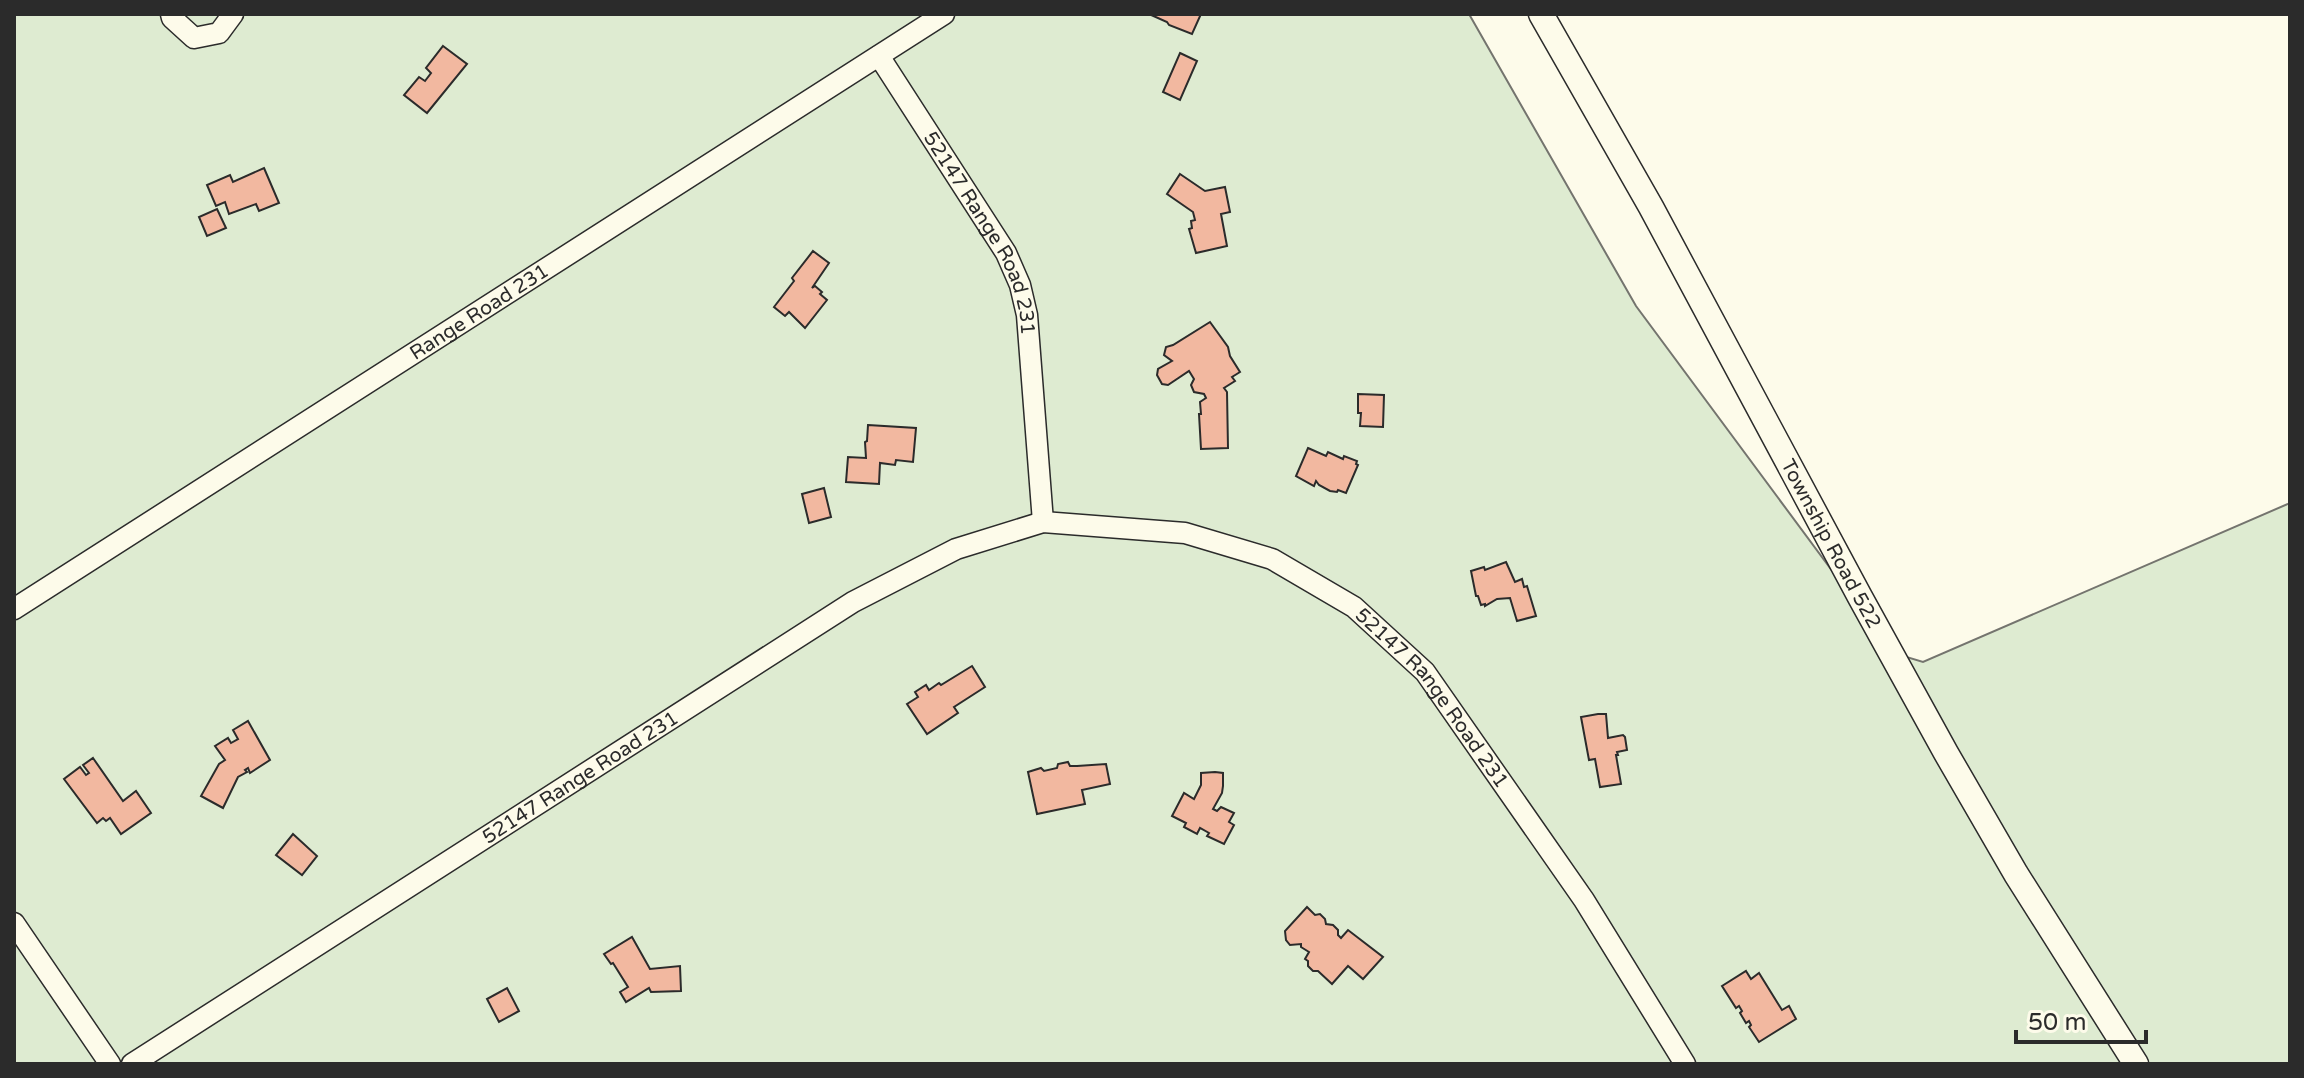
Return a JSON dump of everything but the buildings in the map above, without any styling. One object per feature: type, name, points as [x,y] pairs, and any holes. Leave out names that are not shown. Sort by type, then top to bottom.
[{"type":"main road","name":"Township Road 522","points":[[1541,14],[1651,207],[1946,753],[2016,874],[2136,1064]]},
{"type":"street","points":[[171,14],[194,38],[219,33],[233,14]]},
{"type":"street","name":"Range Road 231","points":[[14,609],[944,14]]},
{"type":"street","name":"52147 Range Road 231","points":[[879,56],[1006,253],[1020,285],[1031,352],[1043,522]]},
{"type":"street","name":"52147 Range Road 231","points":[[132,1064],[853,602],[956,549],[1043,522],[1185,533],[1272,559],[1354,607],[1425,672],[1584,900],[1685,1064]]},
{"type":"street","points":[[14,923],[110,1064]]},
{"type":"green space","points":[[14,14],[1469,14],[1636,306],[1893,653],[1923,662],[2290,503],[2290,1064],[14,1064]]}]
